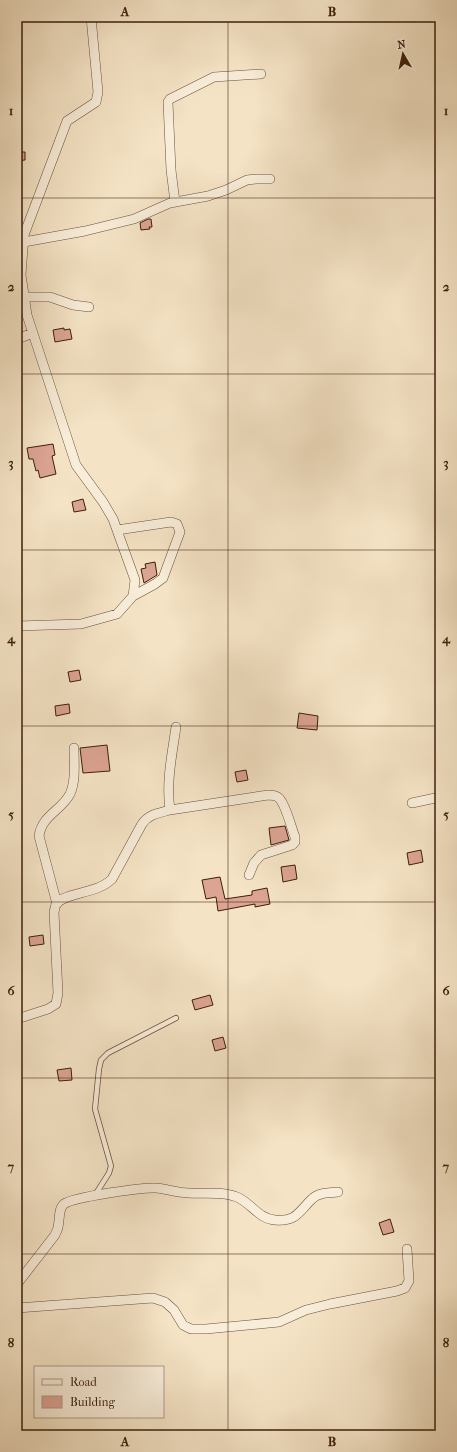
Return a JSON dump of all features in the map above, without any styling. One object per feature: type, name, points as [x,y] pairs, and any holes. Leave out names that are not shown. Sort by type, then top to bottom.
[{"type":"street","points":[[91,17],[98,92],[96,102],[67,121],[22,237],[21,276],[28,315],[76,466],[103,502],[113,519],[135,580],[133,596]]},
{"type":"street","points":[[175,202],[171,170],[168,102],[170,99],[214,77],[261,74]]},
{"type":"street","points":[[22,237],[84,231],[134,219],[175,202],[208,196],[226,190],[247,180],[270,179]]},
{"type":"street","points":[[25,297],[50,296],[73,305],[89,307]]},
{"type":"street","points":[[17,339],[34,333]]},
{"type":"street","points":[[17,626],[81,624],[117,614],[133,596],[156,584],[163,578],[180,532],[177,524],[170,522],[117,530]]},
{"type":"street","points":[[170,810],[168,782],[176,727]]},
{"type":"street","points":[[17,1019],[48,1009],[56,1004],[58,993],[54,912],[56,904],[39,836],[40,828],[44,821],[69,796],[73,786],[74,748]]},
{"type":"street","points":[[56,904],[62,899],[106,885],[112,879],[142,824],[147,818],[155,813],[268,795],[279,798],[283,803],[295,836],[295,842],[292,845],[261,856],[254,863],[248,875]]},
{"type":"street","points":[[412,803],[440,797]]},
{"type":"street","points":[[17,1284],[55,1235],[58,1227],[61,1207],[65,1203],[129,1190],[156,1188],[188,1193],[226,1194],[239,1197],[265,1218],[275,1220],[291,1220],[301,1212],[313,1198],[324,1193],[338,1192]]},
{"type":"street","points":[[17,1308],[153,1298],[165,1302],[174,1310],[183,1325],[191,1329],[279,1322],[306,1310],[405,1288],[409,1281],[407,1249]]},
{"type":"lane","points":[[94,1196],[109,1173],[111,1166],[95,1109],[101,1060],[108,1053],[176,1018]]},
{"type":"building","points":[[17,152],[25,152],[25,160],[17,161]]},
{"type":"building","points":[[151,219],[152,227],[149,227],[150,229],[141,230],[140,223]]},
{"type":"building","points":[[64,328],[64,330],[70,329],[72,339],[55,342],[53,330]]},
{"type":"building","points":[[53,444],[55,455],[52,456],[56,474],[40,478],[38,470],[36,471],[33,459],[29,459],[27,448]]},
{"type":"building","points":[[83,499],[86,510],[74,512],[72,502]]},
{"type":"building","points":[[155,562],[157,575],[144,583],[141,569],[146,568],[145,564]]},
{"type":"building","points":[[79,670],[81,680],[70,682],[68,672]]},
{"type":"building","points":[[69,704],[70,713],[56,716],[55,706]]},
{"type":"building","points":[[299,713],[318,716],[317,730],[297,728]]},
{"type":"building","points":[[107,745],[110,771],[83,773],[80,748]]},
{"type":"building","points":[[246,770],[248,780],[237,782],[235,772]]},
{"type":"building","points":[[285,826],[289,840],[271,845],[269,828]]},
{"type":"building","points":[[421,850],[423,862],[409,865],[407,853]]},
{"type":"building","points":[[295,865],[297,879],[283,882],[281,867]]},
{"type":"building","points":[[220,877],[225,899],[252,895],[252,891],[267,888],[270,904],[255,907],[255,904],[218,911],[216,897],[206,899],[202,880]]},
{"type":"building","points":[[43,935],[44,944],[30,946],[29,937]]},
{"type":"building","points":[[210,995],[213,1005],[195,1010],[192,1000]]},
{"type":"building","points":[[223,1037],[226,1048],[215,1051],[212,1040]]},
{"type":"building","points":[[71,1068],[72,1080],[59,1081],[57,1070]]},
{"type":"building","points":[[390,1219],[394,1232],[383,1235],[379,1223]]}]
